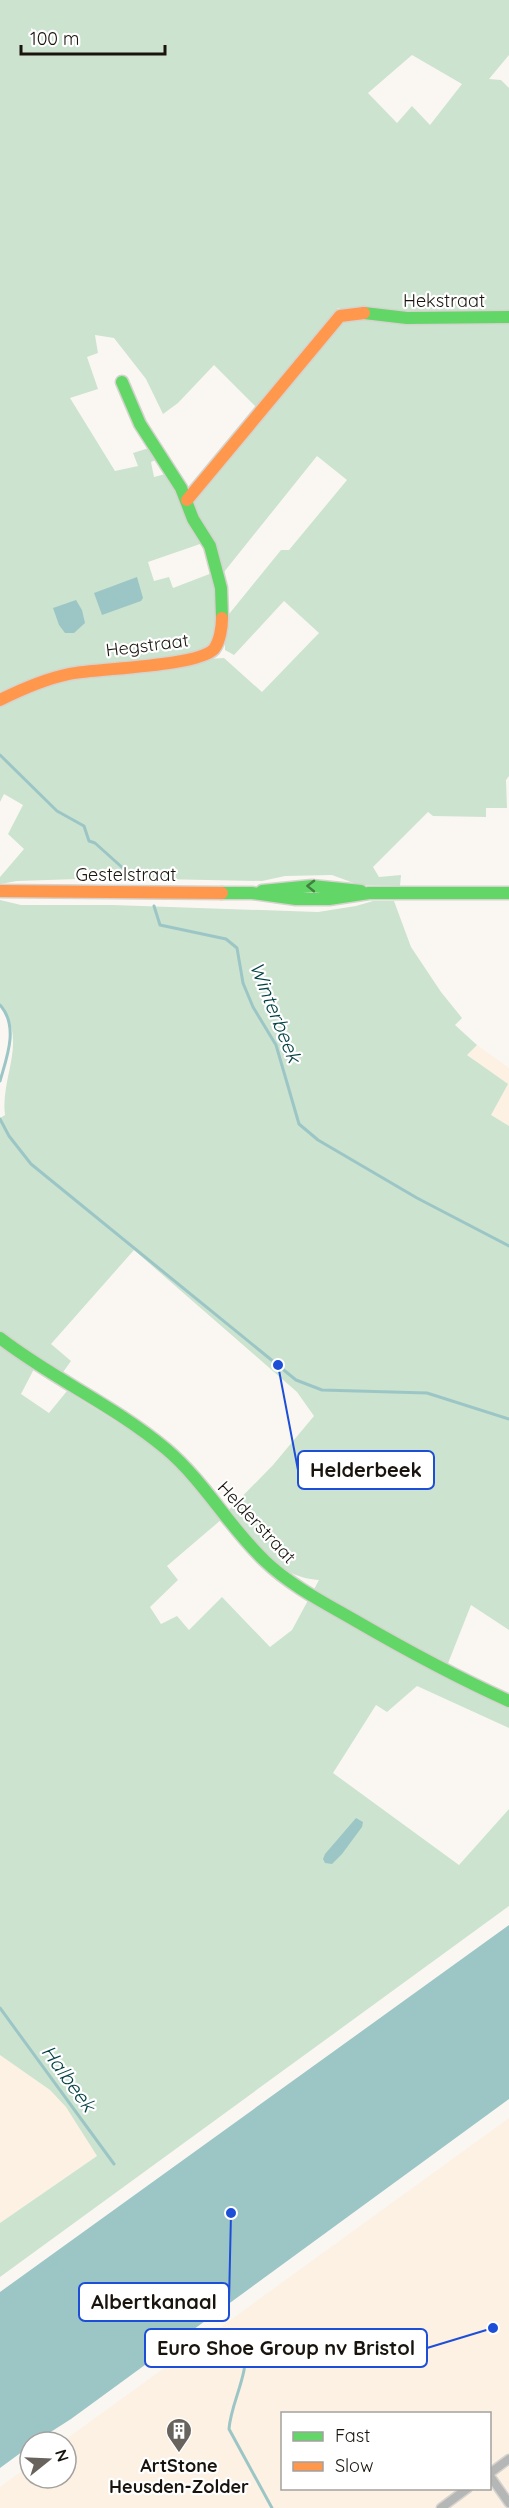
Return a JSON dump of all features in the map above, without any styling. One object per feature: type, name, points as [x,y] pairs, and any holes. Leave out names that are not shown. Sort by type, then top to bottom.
[{"type":"street","name":"Hekstraat","points":[[187,500],[340,316],[356,311],[379,316],[477,319],[509,317]]},
{"type":"street","name":"Hegstraat","points":[[0,700],[32,685],[69,673],[183,660],[212,652],[222,633],[223,620],[218,577],[210,545],[193,521],[187,500],[139,422],[122,382]]},
{"type":"street","name":"Gestelstraat","points":[[0,891],[252,893],[295,886],[329,887],[372,893],[509,893]]},
{"type":"street","name":"Helderstraat","points":[[0,1338],[20,1354],[140,1430],[167,1450],[265,1561],[286,1578],[365,1626],[451,1673],[509,1701]]},
{"type":"street","points":[[491,2473],[509,2459]]},
{"type":"street","points":[[491,2478],[509,2503]]},
{"type":"street","points":[[441,2508],[465,2490]]},
{"type":"shaded area","points":[[477,1045],[509,1068],[509,1126],[491,1116],[484,1068],[467,1054]]},
{"type":"shaded area","points":[[0,2055],[50,2090],[66,2107],[97,2156],[0,2223]]},
{"type":"shaded area","points":[[509,2118],[509,2508],[0,2508],[0,2487],[18,2474],[18,2490],[78,2490],[78,2430]]},
{"type":"green space","points":[[0,0],[509,0],[509,55],[489,79],[501,80],[509,88],[509,776],[506,780],[507,808],[486,808],[486,817],[433,816],[428,812],[373,867],[379,877],[401,875],[400,886],[359,885],[332,875],[285,876],[262,881],[109,878],[17,881],[0,884],[0,877],[24,849],[8,834],[23,805],[4,794],[0,802],[0,706],[49,686],[75,679],[224,658],[262,692],[319,633],[284,601],[234,655],[225,650],[225,619],[281,550],[289,550],[347,480],[317,456],[220,577],[192,505],[347,312],[338,308],[257,408],[214,365],[178,403],[163,414],[146,379],[114,338],[95,335],[98,353],[87,357],[98,389],[70,398],[115,471],[138,466],[133,453],[152,447],[158,459],[151,462],[154,477],[169,473],[203,543],[148,562],[154,581],[169,577],[173,588],[212,573],[219,631],[216,641],[199,654],[118,663],[0,695]],"holes":[[[412,55],[462,84],[430,125],[412,106],[397,123],[368,93]]]},
{"type":"green space","points":[[0,900],[21,905],[113,905],[318,912],[373,901],[394,901],[411,947],[441,992],[462,1018],[455,1025],[477,1045],[467,1055],[508,1084],[491,1115],[509,1126],[509,1630],[471,1605],[443,1676],[509,1706],[509,1728],[417,1686],[387,1712],[376,1705],[333,1773],[459,1865],[509,1809],[509,1906],[0,2277],[0,2223],[97,2156],[66,2107],[50,2090],[0,2055],[0,1347],[34,1369],[21,1394],[49,1413],[67,1391],[152,1444],[170,1460],[222,1519],[167,1566],[178,1580],[150,1607],[161,1624],[177,1616],[189,1630],[222,1597],[270,1647],[292,1630],[319,1580],[304,1578],[278,1565],[256,1546],[227,1512],[273,1465],[314,1416],[297,1392],[134,1250],[51,1344],[71,1361],[61,1375],[18,1347],[0,1331],[0,1118],[5,1115],[6,1086],[13,1045],[8,1018],[0,1005]]},
{"type":"water","points":[[137,577],[143,598],[141,601],[102,615],[94,593]]},
{"type":"water","points":[[76,600],[82,610],[85,623],[74,633],[65,633],[59,625],[53,608]]},
{"type":"water","points":[[356,1818],[363,1822],[362,1827],[332,1864],[325,1863],[323,1859],[325,1854]]},
{"type":"water","points":[[509,1925],[509,2099],[71,2419],[54,2430],[18,2430],[18,2455],[0,2468],[0,2292]]},
{"type":"waterway","name":"Winterbeek","points":[[0,755],[57,811],[84,826],[89,841],[95,843],[135,879]]},
{"type":"waterway","name":"Winterbeek","points":[[154,906],[160,925],[226,939],[237,948],[243,983],[253,1007],[276,1045],[299,1124],[318,1140],[417,1198],[509,1246]]},
{"type":"waterway","points":[[0,1005],[6,1013],[10,1032],[8,1052],[0,1081]]},
{"type":"waterway","points":[[0,1119],[9,1136],[31,1164],[296,1380],[322,1390],[427,1393],[509,1419]]},
{"type":"waterway","name":"Halbeek","points":[[0,2008],[114,2164]]},
{"type":"waterway","name":"Halbeek","points":[[244,2343],[245,2365],[229,2429],[272,2508]]},
{"type":"traffic: fast","points":[[364,313],[407,318],[509,317]]},
{"type":"traffic: fast","points":[[122,382],[140,424],[181,488],[193,519],[210,546],[221,588],[222,618]]},
{"type":"traffic: fast","points":[[262,891],[312,886],[361,891]]},
{"type":"traffic: fast","points":[[222,893],[252,893],[296,899],[329,899],[369,893],[509,893]]},
{"type":"traffic: fast","points":[[0,1338],[41,1367],[126,1419],[166,1449],[192,1475],[252,1548],[297,1586],[412,1653],[509,1701]]},
{"type":"traffic: slow","points":[[187,500],[340,316],[364,313]]},
{"type":"traffic: slow","points":[[0,700],[34,685],[69,674],[168,663],[204,655],[216,646],[222,618]]},
{"type":"traffic: slow","points":[[0,891],[222,893]]},
{"type":"place","name":"Helderbeek","points":[[278,1365]]},
{"type":"place","name":"Albertkanaal","points":[[231,2213]]},
{"type":"place","name":"Euro Shoe Group nv Bristol","points":[[493,2328]]},
{"type":"place","name":"ArtStone Heusden-Zolder","points":[[179,2454]]}]
